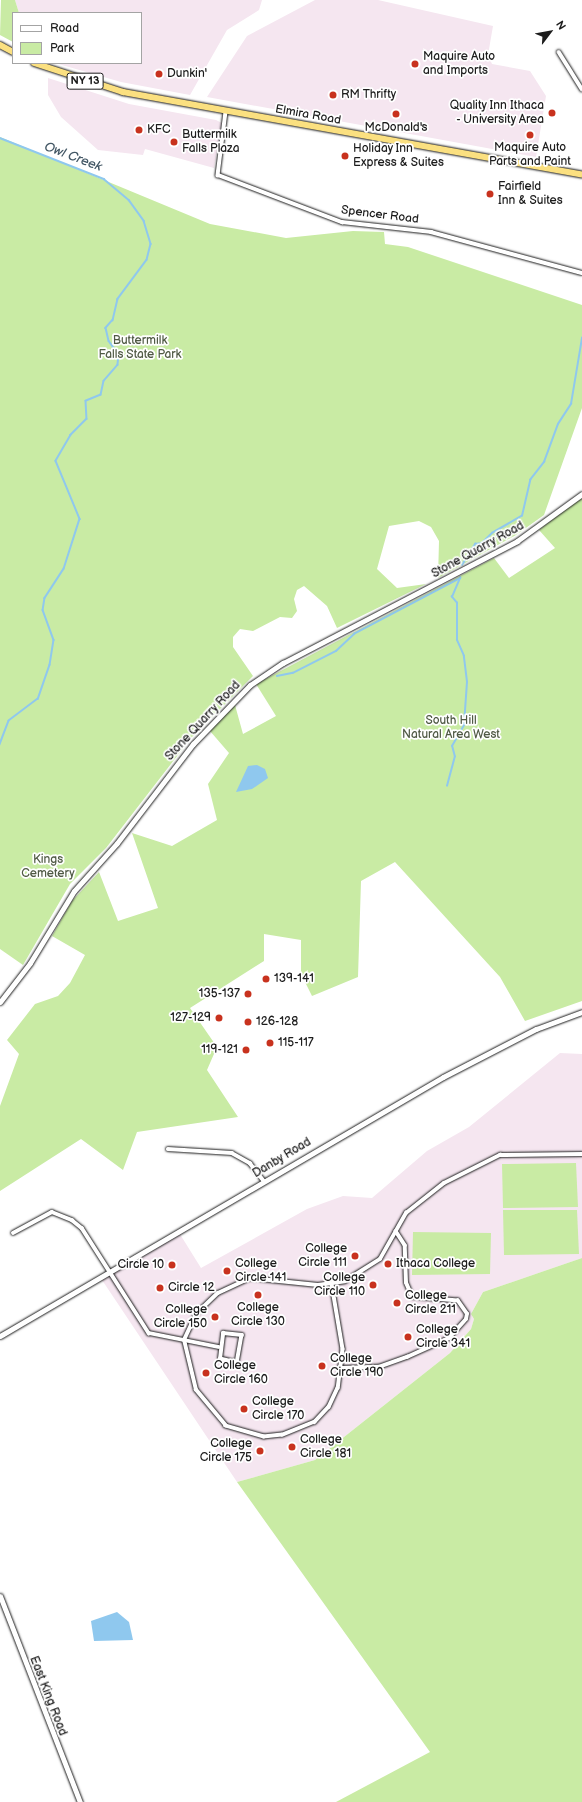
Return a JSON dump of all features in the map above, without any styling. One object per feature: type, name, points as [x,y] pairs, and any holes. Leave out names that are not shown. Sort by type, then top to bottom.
[{"type":"highway","points":[[0,45],[12,51]]},
{"type":"highway","name":"Elmira Road","points":[[37,64],[123,92],[226,112],[582,175]]},
{"type":"street","points":[[559,52],[582,89]]},
{"type":"street","name":"Spencer Road","points":[[226,112],[218,175],[342,222],[431,232],[582,273]]},
{"type":"street","name":"Stone Quarry Road","points":[[0,1002],[30,963],[74,891],[117,843],[193,744],[250,685],[283,663],[517,541],[582,494]]},
{"type":"street","name":"Danby Road","points":[[0,1336],[264,1181],[504,1044],[582,1012]]},
{"type":"street","points":[[168,1149],[232,1153],[250,1163],[264,1181]]},
{"type":"street","points":[[332,1284],[341,1329],[342,1368],[335,1394],[315,1422],[299,1431],[264,1437],[226,1426],[209,1410],[196,1390],[184,1340],[196,1314],[233,1284],[250,1278],[332,1284],[380,1259],[406,1213],[438,1188],[500,1155],[582,1154]]},
{"type":"street","points":[[13,1233],[52,1212],[63,1215],[82,1228],[149,1333],[219,1347]]},
{"type":"street","points":[[342,1368],[380,1367],[449,1338],[466,1319],[467,1314],[458,1301],[412,1298],[406,1283],[405,1246],[396,1232]]},
{"type":"street","points":[[223,1333],[242,1335],[237,1363],[222,1361],[219,1347],[223,1333]]},
{"type":"street","name":"East King Road","points":[[0,1596],[80,1802]]},
{"type":"shaded area","points":[[15,0],[262,0],[259,10],[227,30],[190,95],[121,82],[58,64],[142,64],[142,12],[19,12]]},
{"type":"shaded area","points":[[315,0],[378,0],[493,26],[488,55],[492,64],[530,71],[546,96],[536,157],[207,97],[247,36]]},
{"type":"shaded area","points":[[48,78],[129,104],[216,120],[222,123],[214,168],[145,149],[143,155],[98,150],[61,117],[48,95]]},
{"type":"shaded area","name":"Ithaca College","points":[[560,1053],[582,1054],[582,1258],[483,1292],[471,1314],[474,1319],[471,1329],[450,1353],[315,1460],[237,1482],[100,1277],[178,1231],[201,1268],[307,1209],[343,1196],[372,1198],[427,1151],[469,1127]]},
{"type":"green space","points":[[1,0],[15,0],[19,12],[12,12],[12,41],[0,35]]},
{"type":"green space","name":"Buttermilk Falls State Park","points":[[0,137],[210,224],[286,238],[353,231],[384,232],[385,244],[408,247],[582,305],[582,408],[544,515],[516,535],[438,578],[439,541],[431,527],[419,521],[389,526],[377,569],[397,588],[426,584],[337,628],[327,606],[304,586],[297,590],[294,599],[297,611],[292,618],[280,617],[253,631],[240,629],[233,637],[233,647],[253,676],[191,738],[106,848],[70,884],[23,965],[0,949]]},
{"type":"green space","name":"South Hill Natural Area West","points":[[582,496],[582,1001],[525,1021],[500,977],[395,862],[361,881],[358,977],[312,996],[301,974],[301,940],[264,934],[264,961],[190,1008],[217,1047],[207,1070],[238,1117],[137,1132],[123,1170],[81,1139],[0,1191],[0,1106],[19,1054],[7,1040],[35,1004],[58,996],[70,983],[85,955],[52,936],[72,901],[99,872],[118,921],[158,908],[132,833],[172,846],[217,820],[208,784],[229,753],[210,731],[235,705],[243,734],[276,716],[256,684],[494,558],[509,578],[555,548],[539,530]]},
{"type":"green space","points":[[576,1163],[578,1207],[503,1208],[502,1164]]},
{"type":"green space","points":[[503,1210],[577,1210],[579,1254],[504,1255]]},
{"type":"green space","points":[[413,1232],[491,1233],[490,1274],[412,1275]]},
{"type":"green space","points":[[582,1258],[582,1802],[336,1802],[430,1752],[237,1482],[315,1460],[450,1353],[471,1329],[474,1319],[471,1314],[483,1292]]},
{"type":"water","points":[[257,765],[265,769],[268,778],[252,789],[236,792],[248,766]]},
{"type":"water","points":[[117,1612],[129,1622],[133,1640],[94,1641],[91,1621]]},
{"type":"waterway","name":"Owl Creek","points":[[0,138],[104,179],[129,200],[144,221],[151,244],[147,260],[118,299],[113,320],[106,328],[109,341],[119,355],[118,365],[104,381],[101,395],[86,401],[87,419],[71,435],[56,461],[80,519],[64,569],[45,598],[43,610],[54,640],[50,665],[38,699],[9,721],[0,745]]},
{"type":"waterway","points":[[462,565],[475,544],[482,543],[492,533],[522,516],[530,480],[544,462],[558,424],[571,404],[582,338]]},
{"type":"waterway","points":[[277,676],[293,673],[336,651],[354,634],[460,578]]},
{"type":"waterway","points":[[447,786],[455,757],[452,746],[464,725],[467,682],[464,656],[457,640],[457,603],[452,597],[460,578]]},
{"type":"place","name":"Maquire Auto and Imports","points":[[415,64]]},
{"type":"place","name":"Dunkin'","points":[[159,74]]},
{"type":"place","name":"RM Thrifty","points":[[333,95]]},
{"type":"place","name":"Quality Inn Ithaca - University Area","points":[[552,113]]},
{"type":"place","name":"McDonald's","points":[[396,114]]},
{"type":"place","name":"KFC","points":[[139,130]]},
{"type":"place","name":"Maquire Auto Parts and Paint","points":[[530,135]]},
{"type":"place","name":"Buttermilk Falls Plaza","points":[[174,142]]},
{"type":"place","name":"Holiday Inn Express & Suites","points":[[345,156]]},
{"type":"place","name":"Fairfield Inn & Suites","points":[[490,194]]},
{"type":"place","name":"139-141","points":[[266,979]]},
{"type":"place","name":"135-137","points":[[248,994]]},
{"type":"place","name":"127-129","points":[[219,1018]]},
{"type":"place","name":"126-128","points":[[248,1022]]},
{"type":"place","name":"115-117","points":[[270,1043]]},
{"type":"place","name":"119-121","points":[[246,1050]]},
{"type":"place","name":"College Circle 111","points":[[355,1256]]},
{"type":"place","name":"Ithaca College","points":[[388,1264]]},
{"type":"place","name":"Circle 10","points":[[172,1265]]},
{"type":"place","name":"College Circle 141","points":[[227,1271]]},
{"type":"place","name":"College Circle 110","points":[[373,1285]]},
{"type":"place","name":"Circle 12","points":[[160,1288]]},
{"type":"place","name":"College Circle 130","points":[[258,1295]]},
{"type":"place","name":"College Circle 211","points":[[397,1303]]},
{"type":"place","name":"College Circle 150","points":[[215,1317]]},
{"type":"place","name":"College Circle 341","points":[[408,1337]]},
{"type":"place","name":"College Circle 190","points":[[322,1366]]},
{"type":"place","name":"College Circle 160","points":[[206,1373]]},
{"type":"place","name":"College Circle 170","points":[[244,1409]]},
{"type":"place","name":"College Circle 181","points":[[292,1447]]},
{"type":"place","name":"College Circle 175","points":[[260,1451]]},
{"type":"park label","name":"Kings Cemetery","points":[[48,867]]}]
